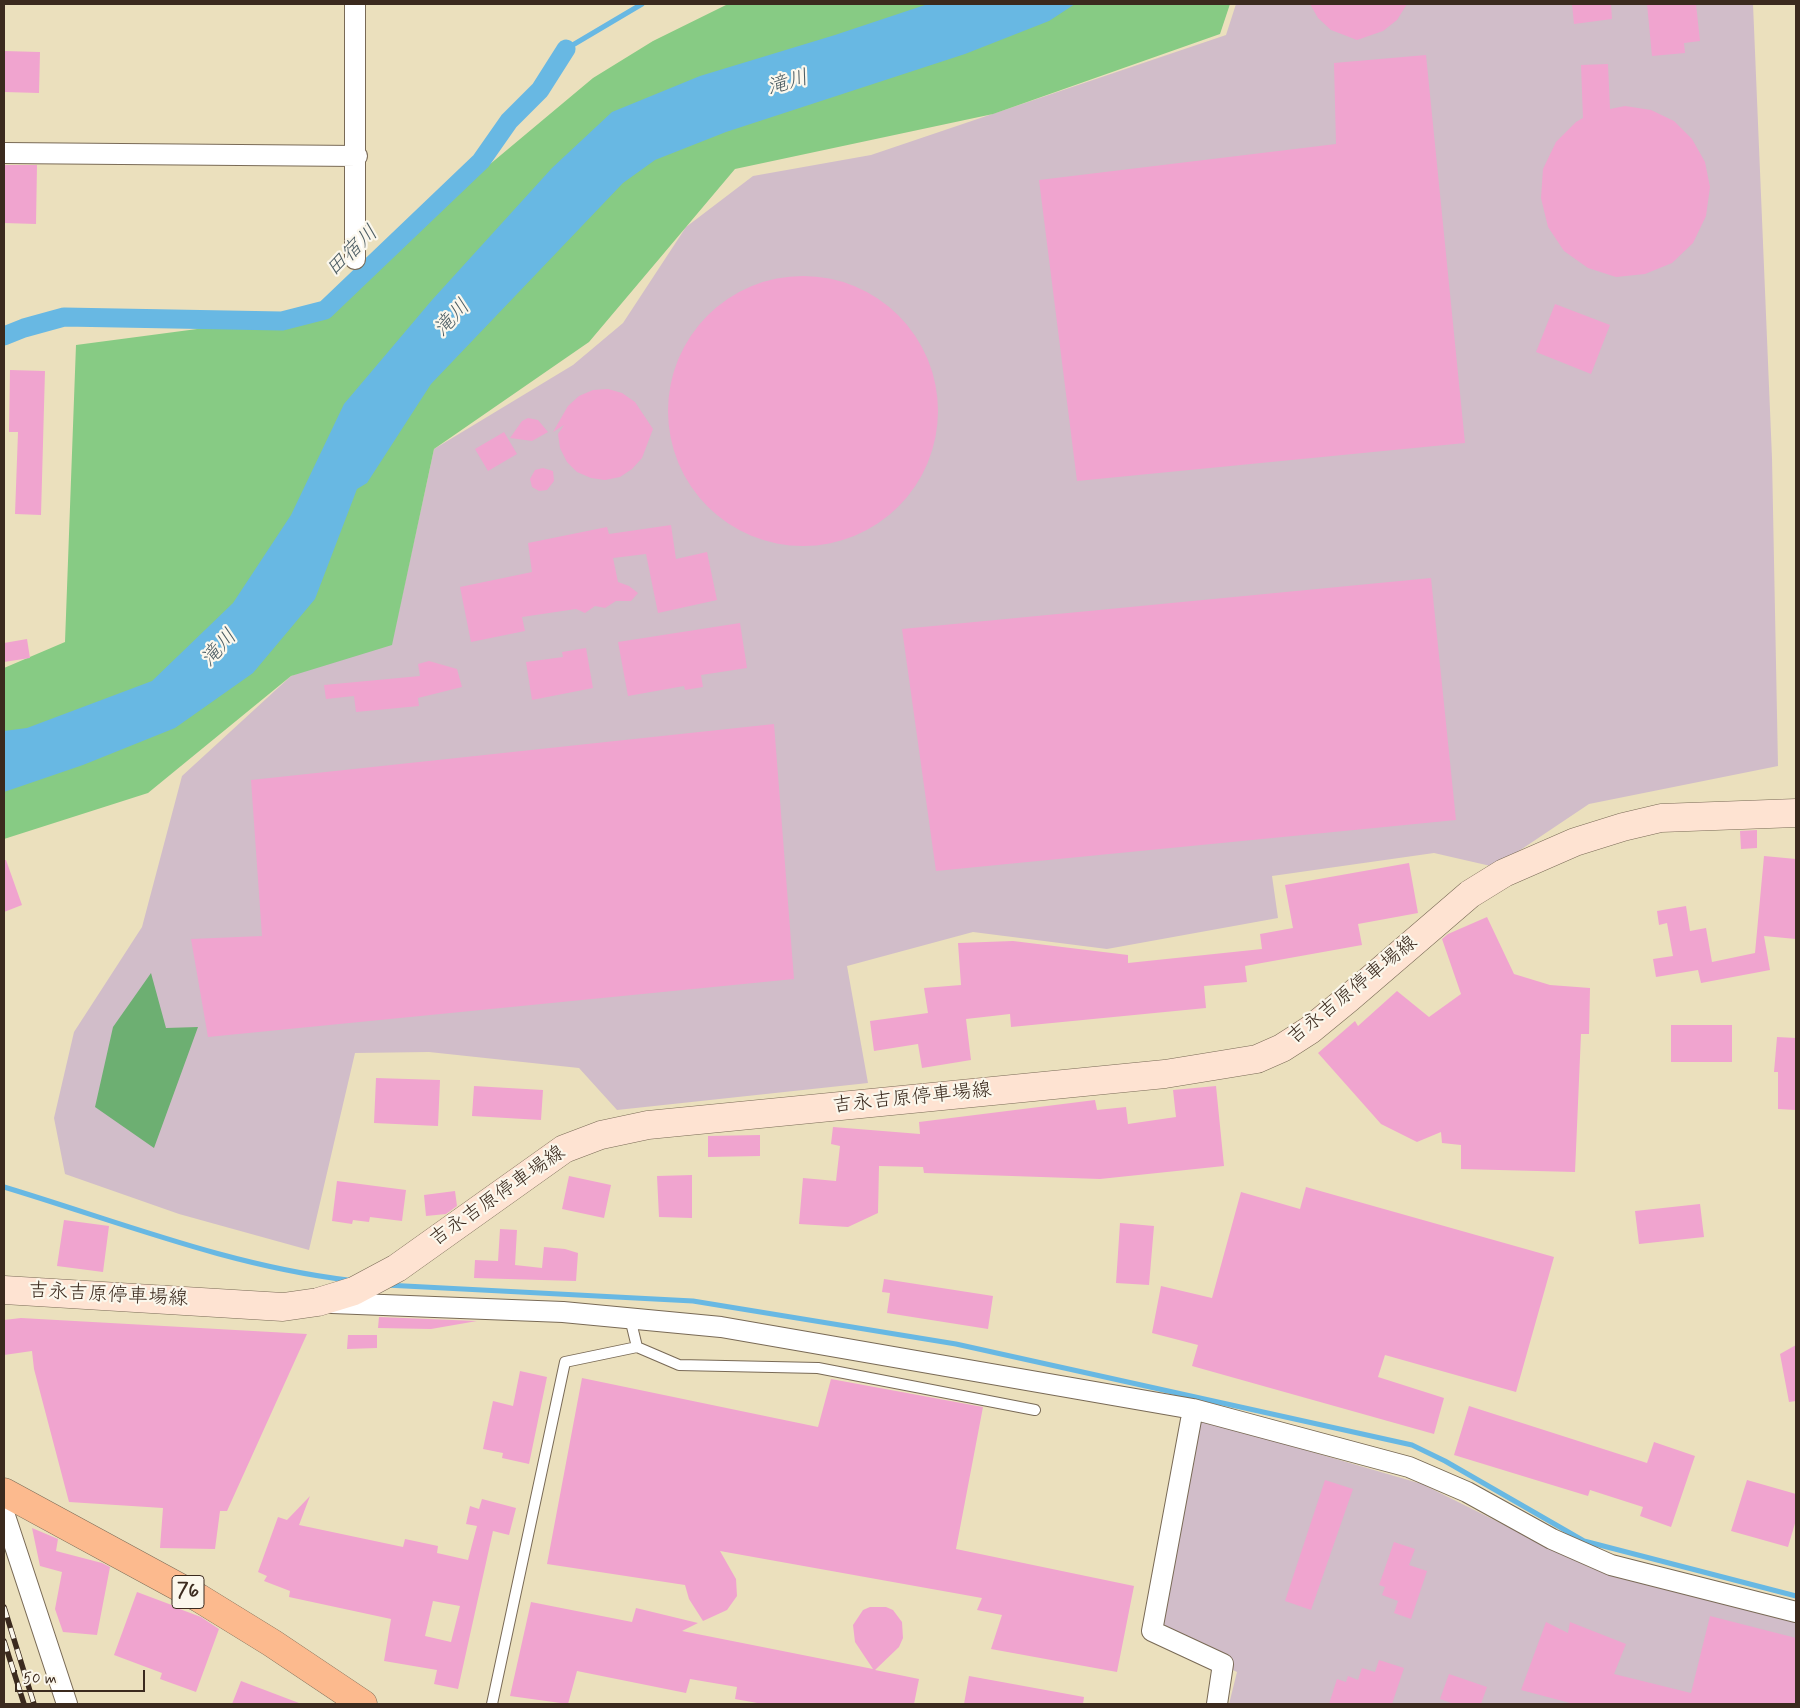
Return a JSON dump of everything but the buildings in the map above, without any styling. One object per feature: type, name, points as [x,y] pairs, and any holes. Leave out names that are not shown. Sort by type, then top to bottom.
[{"type":"main road","name":"吉永吉原停車場線","points":[[4,1290],[283,1307],[318,1302],[354,1291],[397,1268],[564,1149],[601,1134],[648,1125],[1165,1074],[1257,1059],[1282,1048],[1310,1030],[1470,894],[1504,873],[1575,842],[1623,827],[1661,818],[1796,814]]},
{"type":"main road","name":"76","points":[[4,1492],[199,1598],[272,1642],[364,1704]]},
{"type":"street","points":[[355,4],[355,259]]},
{"type":"street","points":[[4,153],[356,156]]},
{"type":"street","points":[[318,1302],[563,1312],[721,1327],[1193,1409],[1410,1467],[1467,1492],[1552,1539],[1611,1564],[1796,1612]]},
{"type":"street","points":[[1193,1409],[1152,1631],[1223,1664],[1217,1704]]},
{"type":"street","points":[[4,1513],[68,1704]]},
{"type":"lane","points":[[630,1318],[637,1347]]},
{"type":"lane","points":[[492,1704],[565,1362],[637,1347],[678,1365],[818,1368],[1035,1410]]},
{"type":"shaded area","points":[[1236,4],[1753,4],[1772,458],[1778,766],[1589,804],[1495,867],[1434,853],[1272,876],[1278,918],[1107,949],[973,932],[847,966],[868,1083],[617,1110],[579,1068],[429,1052],[355,1053],[309,1250],[179,1214],[65,1174],[54,1118],[74,1032],[142,927],[182,776],[291,676],[394,633],[434,449],[573,365],[623,323],[686,227],[753,176],[871,155],[1226,35]]},
{"type":"shaded area","points":[[1192,1417],[1422,1484],[1591,1568],[1796,1621],[1796,1704],[1229,1704],[1237,1672],[1152,1631]]},
{"type":"green space","points":[[728,4],[1230,4],[1220,34],[993,114],[735,169],[589,342],[434,449],[392,645],[291,676],[148,793],[4,839],[4,668],[65,642],[76,345],[303,315],[379,257],[593,78],[653,41]]},
{"type":"green space","points":[[151,973],[166,1028],[198,1027],[154,1148],[95,1107],[113,1027]]},
{"type":"water","name":"滝川","points":[[928,4],[1075,4],[1049,21],[965,54],[726,132],[655,160],[623,183],[431,384],[367,483],[357,489],[315,599],[253,673],[175,728],[83,765],[4,792],[4,731],[27,728],[152,681],[233,603],[291,515],[344,404],[432,300],[552,168],[612,112],[700,76],[835,35]]},
{"type":"waterway","name":"田宿川","points":[[566,49],[642,4]]},
{"type":"waterway","name":"田宿川","points":[[4,336],[24,328],[64,317],[282,321],[325,310],[481,161],[509,121],[540,90],[566,49]]},
{"type":"waterway","points":[[4,1187],[217,1253],[260,1264],[348,1280]]},
{"type":"waterway","points":[[386,1285],[693,1301],[956,1344],[1412,1445],[1445,1461],[1584,1541],[1796,1596]]},
{"type":"railway","points":[[4,1607],[34,1704]]},
{"type":"railway","points":[[4,1641],[24,1704]]}]
